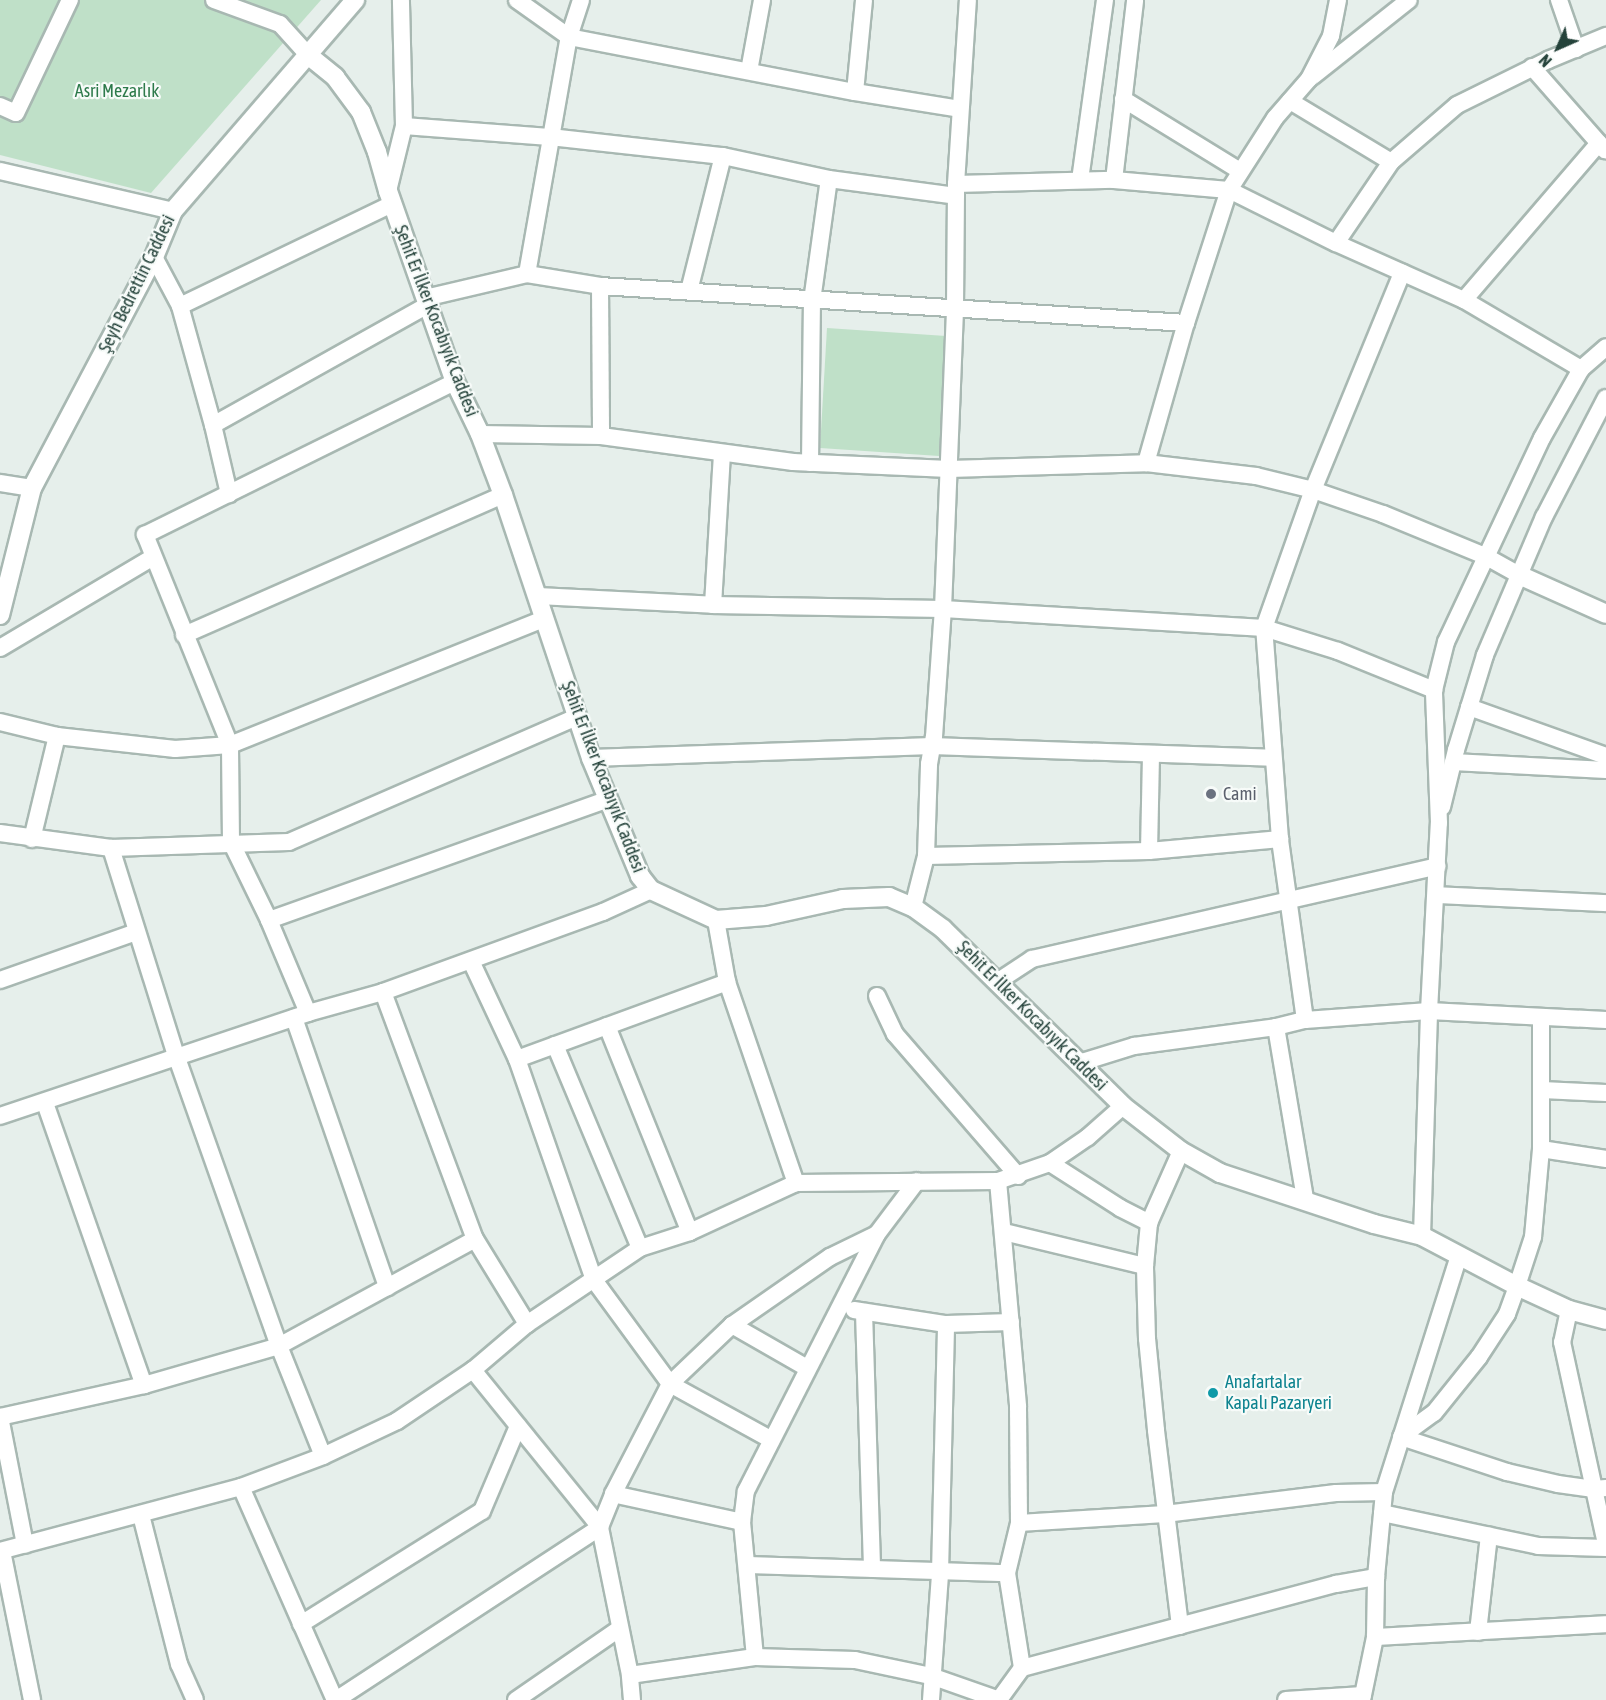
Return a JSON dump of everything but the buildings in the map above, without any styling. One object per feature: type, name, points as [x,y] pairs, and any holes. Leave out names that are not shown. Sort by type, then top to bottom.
[{"type":"main road","name":"Şeyh Bedrettin Caddesi","points":[[0,615],[32,488],[154,257],[173,211],[355,0]]},
{"type":"main road","name":"Şehit Er İlker Kocabıyık Caddesi","points":[[308,55],[335,77],[361,112],[455,382],[480,434],[504,495],[538,596],[543,619],[591,758],[640,876],[651,890],[716,920],[766,916],[843,898],[889,897],[913,906],[944,929],[1123,1106],[1181,1151],[1220,1173],[1305,1199],[1374,1224],[1422,1236],[1517,1286],[1569,1310],[1606,1320]]},
{"type":"main road","points":[[1519,575],[1606,614]]},
{"type":"street","points":[[0,106],[16,113],[70,0]]},
{"type":"street","points":[[214,0],[280,24],[308,55]]},
{"type":"street","points":[[180,306],[390,198],[404,126],[401,0]]},
{"type":"street","points":[[518,0],[569,37],[855,92],[960,109]]},
{"type":"street","points":[[527,274],[569,37],[581,0]]},
{"type":"street","points":[[749,71],[762,0]]},
{"type":"street","points":[[855,92],[864,0]]},
{"type":"street","points":[[913,906],[926,856],[929,764],[943,609],[955,307],[956,190],[968,0]]},
{"type":"street","points":[[1080,180],[1106,0]]},
{"type":"street","points":[[1114,180],[1136,0]]},
{"type":"street","points":[[1309,79],[1330,36],[1338,0]]},
{"type":"street","points":[[1146,463],[1186,323],[1229,190],[1275,118],[1309,79],[1409,0]]},
{"type":"street","points":[[1559,0],[1576,49]]},
{"type":"street","points":[[1336,243],[1391,162],[1457,105],[1532,68],[1606,36]]},
{"type":"street","points":[[1464,300],[1603,147],[1532,68]]},
{"type":"street","points":[[1123,99],[1240,171]]},
{"type":"street","points":[[1290,100],[1391,162]]},
{"type":"street","points":[[404,126],[550,137],[723,156],[829,179],[956,190],[1080,180],[1114,180],[1229,190],[1336,243],[1464,300],[1581,369]]},
{"type":"street","points":[[689,291],[723,156]]},
{"type":"street","points":[[0,171],[173,211]]},
{"type":"street","points":[[810,463],[812,302],[829,179]]},
{"type":"street","points":[[154,257],[180,306],[213,425],[229,494]]},
{"type":"street","points":[[1305,1020],[1280,839],[1272,758],[1264,628],[1313,490],[1402,273]]},
{"type":"street","points":[[213,425],[427,302],[527,274],[600,286],[812,302],[955,307],[1186,323]]},
{"type":"street","points":[[600,286],[601,436]]},
{"type":"street","points":[[1422,1236],[1429,1011],[1439,823],[1434,690],[1446,642],[1542,438],[1581,369],[1606,347]]},
{"type":"street","points":[[387,1287],[269,920],[231,842],[230,745],[145,535],[455,382]]},
{"type":"street","points":[[1439,823],[1485,655],[1544,517],[1606,398]]},
{"type":"street","points":[[480,434],[601,436],[810,463],[949,468],[1146,463],[1256,476],[1313,490],[1383,514],[1485,556],[1519,575]]},
{"type":"street","points":[[713,605],[722,453]]},
{"type":"street","points":[[0,483],[32,488]]},
{"type":"street","points":[[184,634],[504,495]]},
{"type":"street","points":[[0,648],[153,557]]},
{"type":"street","points":[[538,596],[713,605],[943,609],[1264,628],[1338,651],[1434,690]]},
{"type":"street","points":[[0,722],[57,736],[175,749],[230,745],[543,619]]},
{"type":"street","points":[[1469,707],[1606,756]]},
{"type":"street","points":[[0,833],[111,848],[231,842],[289,842],[578,717]]},
{"type":"street","points":[[32,839],[57,736]]},
{"type":"street","points":[[591,758],[932,746],[1272,758]]},
{"type":"street","points":[[1149,851],[1151,754]]},
{"type":"street","points":[[1454,762],[1606,770]]},
{"type":"street","points":[[269,920],[608,800]]},
{"type":"street","points":[[926,856],[1149,851],[1280,839]]},
{"type":"street","points":[[111,848],[177,1058],[279,1346],[323,1456]]},
{"type":"street","points":[[997,982],[1032,959],[1289,898],[1437,866]]},
{"type":"street","points":[[0,1116],[45,1103],[301,1016],[383,992],[603,912],[651,890]]},
{"type":"street","points":[[1436,895],[1606,903]]},
{"type":"street","points":[[716,920],[727,982],[796,1183]]},
{"type":"street","points":[[0,980],[136,932]]},
{"type":"street","points":[[471,961],[517,1059],[594,1280],[670,1384],[772,1440]]},
{"type":"street","points":[[517,1059],[727,982]]},
{"type":"street","points":[[383,992],[475,1239],[527,1324]]},
{"type":"street","points":[[877,996],[895,1034],[1018,1176]]},
{"type":"street","points":[[1079,1063],[1134,1046],[1276,1027],[1305,1020],[1429,1011],[1606,1020]]},
{"type":"street","points":[[1401,1436],[1434,1413],[1479,1357],[1507,1314],[1517,1286],[1533,1237],[1541,1149],[1541,1017]]},
{"type":"street","points":[[607,1026],[690,1232]]},
{"type":"street","points":[[1276,1027],[1305,1199]]},
{"type":"street","points":[[555,1045],[640,1248]]},
{"type":"street","points":[[1542,1090],[1606,1093]]},
{"type":"street","points":[[45,1103],[144,1385]]},
{"type":"street","points":[[32,1700],[1,1551],[241,1487],[323,1456],[397,1421],[473,1370],[527,1324],[640,1248],[690,1232],[796,1183],[998,1181],[1018,1176],[1050,1163],[1088,1137],[1123,1106]]},
{"type":"street","points":[[1541,1149],[1606,1159]]},
{"type":"street","points":[[1180,1626],[1165,1514],[1147,1339],[1145,1266],[1149,1223],[1181,1151]]},
{"type":"street","points":[[1050,1163],[1149,1223]]},
{"type":"street","points":[[755,1657],[748,1565],[742,1522],[746,1491],[877,1234],[917,1181]]},
{"type":"street","points":[[998,1181],[1018,1407],[1019,1523],[1006,1573],[1022,1668]]},
{"type":"street","points":[[1004,1232],[1145,1266]]},
{"type":"street","points":[[241,1487],[336,1700],[600,1527],[613,1494],[670,1384],[732,1325],[830,1257],[877,1234]]},
{"type":"street","points":[[25,1545],[1,1425],[279,1346],[475,1239]]},
{"type":"street","points":[[1286,1700],[1362,1698],[1375,1637],[1376,1577],[1384,1492],[1459,1256]]},
{"type":"street","points":[[841,1307],[946,1324],[1011,1322]]},
{"type":"street","points":[[1569,1310],[1562,1342],[1600,1489],[1606,1543]]},
{"type":"street","points":[[864,1312],[872,1569]]},
{"type":"street","points":[[931,1700],[940,1573],[946,1324]]},
{"type":"street","points":[[732,1325],[807,1368]]},
{"type":"street","points":[[473,1370],[600,1527],[630,1675],[629,1698]]},
{"type":"street","points":[[302,1624],[482,1511],[518,1426]]},
{"type":"street","points":[[1401,1436],[1507,1472],[1600,1489]]},
{"type":"street","points":[[1019,1523],[1165,1514],[1336,1493],[1384,1492]]},
{"type":"street","points":[[613,1494],[742,1522]]},
{"type":"street","points":[[1382,1513],[1538,1546],[1606,1548]]},
{"type":"street","points":[[141,1515],[179,1664],[195,1700]]},
{"type":"street","points":[[1478,1632],[1489,1536]]},
{"type":"street","points":[[748,1565],[940,1573],[1006,1573]]},
{"type":"street","points":[[630,1675],[755,1657],[855,1660],[932,1676],[999,1700],[1022,1668],[1336,1584],[1376,1577]]},
{"type":"street","points":[[1375,1637],[1606,1624]]},
{"type":"street","points":[[516,1700],[619,1629]]},
{"type":"green space","name":"Asri Mezarlık","points":[[0,0],[321,0],[151,193],[0,155]]},
{"type":"green space","points":[[827,328],[946,336],[939,456],[820,448]]},
{"type":"place","name":"Cami","points":[[1211,794]]},
{"type":"place","name":"Anafartalar Kapalı Pazaryeri","points":[[1213,1393]]}]
